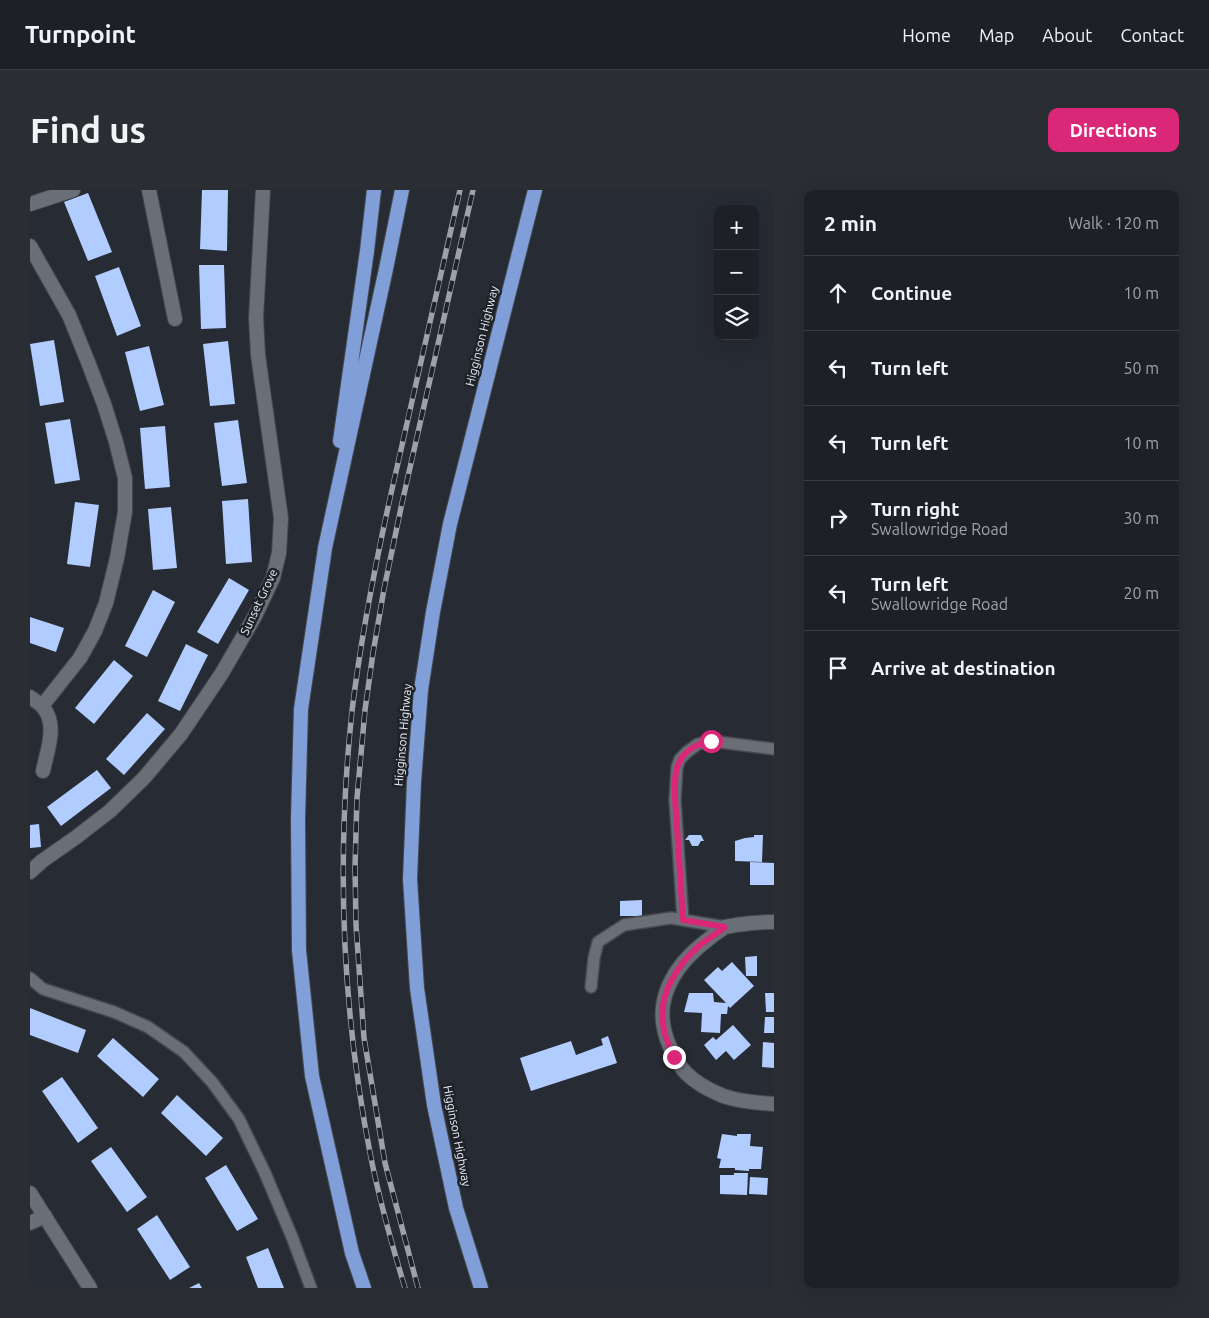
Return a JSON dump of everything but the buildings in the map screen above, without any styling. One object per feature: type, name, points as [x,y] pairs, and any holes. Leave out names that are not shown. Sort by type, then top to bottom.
[{"type":"highway","points":[[364,1288],[352,1253],[312,1076],[299,950],[298,819],[301,709],[367,252],[374,190]]},
{"type":"highway","points":[[325,548],[402,190]]},
{"type":"highway","name":"Higginson Highway","points":[[481,1288],[456,1208],[436,1114],[416,988],[410,879],[414,782],[420,690],[450,524],[536,190]]},
{"type":"street","points":[[30,204],[73,190]]},
{"type":"street","points":[[149,190],[175,319]]},
{"type":"street","name":"Sunset Grove","points":[[30,872],[110,811],[144,778],[181,734],[222,673],[255,616],[273,578],[279,553],[281,518],[258,355],[256,318],[263,190]]},
{"type":"street","points":[[30,246],[69,315],[104,404],[116,442],[124,478],[125,512],[117,558],[106,603],[95,631],[80,658],[42,706]]},
{"type":"street","points":[[30,698],[42,706],[49,718],[51,731],[42,771]]},
{"type":"street","points":[[774,922],[755,922],[725,927],[701,944],[687,958],[669,986],[664,997],[662,1009],[665,1037],[674,1057],[686,1073],[723,1096],[757,1103],[774,1104]]},
{"type":"street","points":[[30,1193],[90,1288]]},
{"type":"street","points":[[30,1224],[45,1216]]},
{"type":"lane","points":[[683,920],[675,800],[677,767],[680,760],[698,744],[711,741],[774,749]]},
{"type":"lane","points":[[591,988],[594,958],[598,942],[624,925],[671,918],[725,927]]},
{"type":"lane","points":[[30,978],[44,989],[114,1012],[148,1027],[184,1052],[212,1082],[239,1119],[265,1173],[311,1288]]},
{"type":"railway","points":[[405,1288],[371,1158],[361,1103],[348,991],[343,879],[344,823],[352,711],[366,618],[391,494],[460,190]]},
{"type":"railway","points":[[418,1288],[385,1163],[364,1038],[356,925],[357,798],[365,710],[384,589],[473,190]]},
{"type":"route","points":[[674,1057],[665,1037],[662,1023],[664,997],[678,970],[687,958],[701,944],[725,927],[683,920],[675,800],[677,767],[687,752],[698,744],[711,741]]}]
